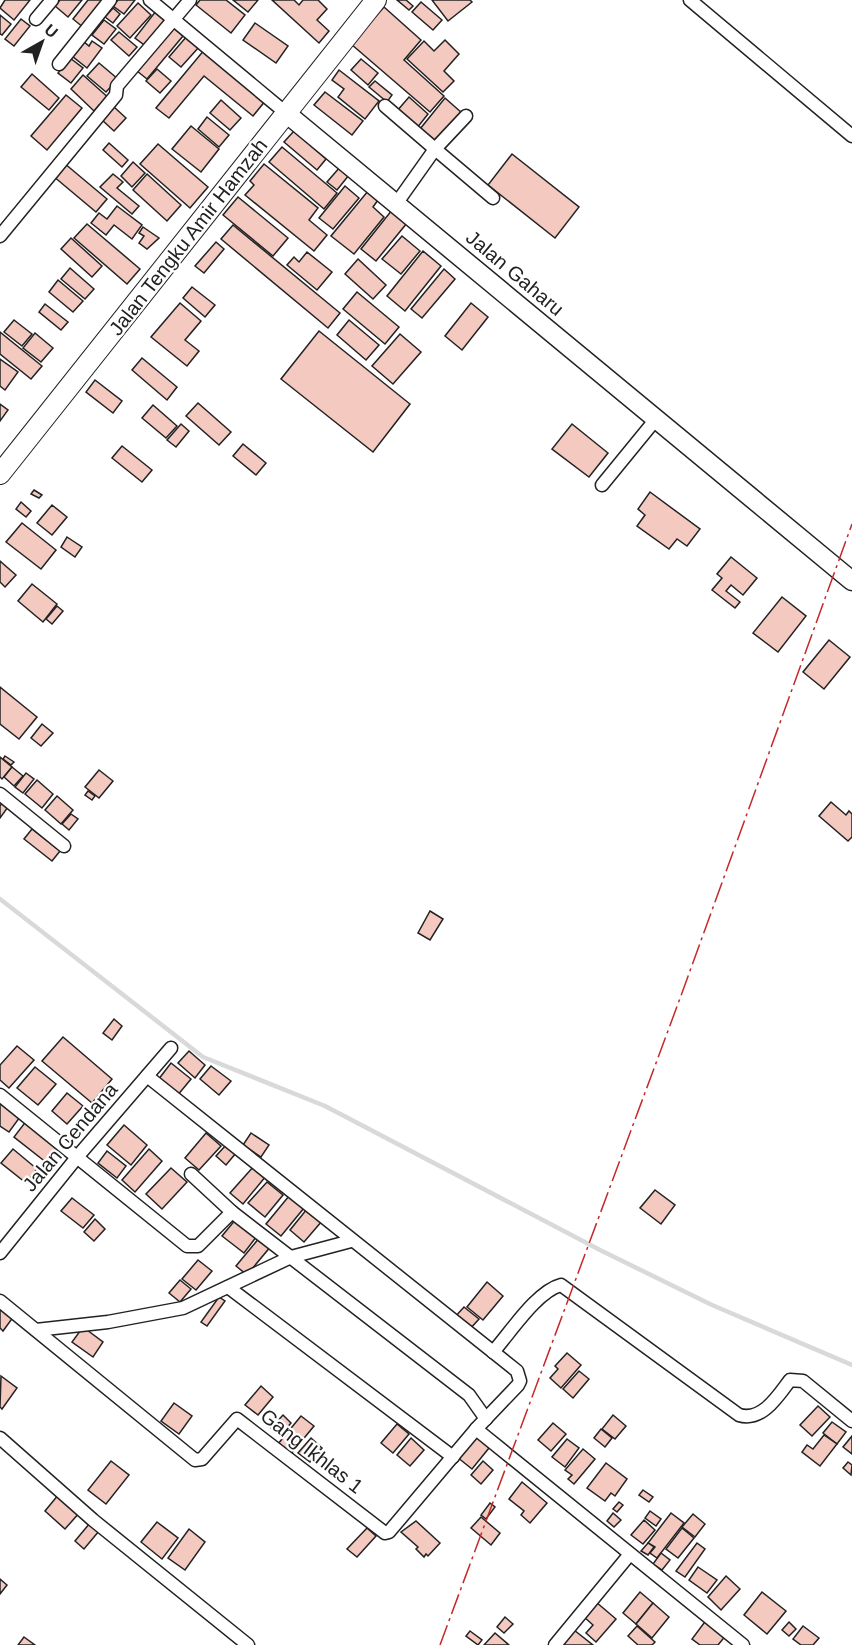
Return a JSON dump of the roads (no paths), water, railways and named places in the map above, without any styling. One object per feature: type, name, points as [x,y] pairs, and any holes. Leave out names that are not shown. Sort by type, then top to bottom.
[{"type":"main road","name":"Jalan Tengku Amir Hamzah","points":[[0,474],[376,0]]},
{"type":"street","points":[[36,19],[52,0]]},
{"type":"street","points":[[59,64],[110,0]]},
{"type":"street","name":"Jalan Gaharu","points":[[150,0],[852,581]]},
{"type":"street","points":[[0,236],[116,95],[117,86],[190,0]]},
{"type":"street","points":[[690,0],[852,136]]},
{"type":"street","points":[[384,106],[494,198]]},
{"type":"street","points":[[396,204],[435,149],[466,116]]},
{"type":"street","points":[[602,485],[656,419]]},
{"type":"street","points":[[0,794],[64,846]]},
{"type":"street","name":"Jalan Cendana","points":[[0,1253],[78,1156],[171,1048]]},
{"type":"street","points":[[147,1076],[493,1352],[552,1287],[561,1285],[739,1415],[753,1417],[764,1410],[790,1380],[795,1379],[811,1386],[852,1421]]},
{"type":"street","points":[[0,1095],[190,1247],[198,1246],[232,1212]]},
{"type":"street","points":[[190,1174],[232,1212],[469,1395],[486,1419]]},
{"type":"street","points":[[36,1330],[108,1322],[183,1308],[291,1257],[351,1241]]},
{"type":"street","points":[[228,1287],[453,1457]]},
{"type":"street","name":"Gang Ikhlas 1","points":[[0,1301],[195,1460],[202,1459],[237,1419],[385,1533],[389,1532],[520,1381],[517,1371],[493,1352]]},
{"type":"street","points":[[476,1429],[743,1645]]},
{"type":"street","points":[[0,1438],[93,1520],[248,1645]]},
{"type":"street","points":[[555,1645],[630,1554]]},
{"type":"waterway","points":[[0,899],[203,1057],[325,1106],[600,1250],[712,1305],[852,1365]]}]
